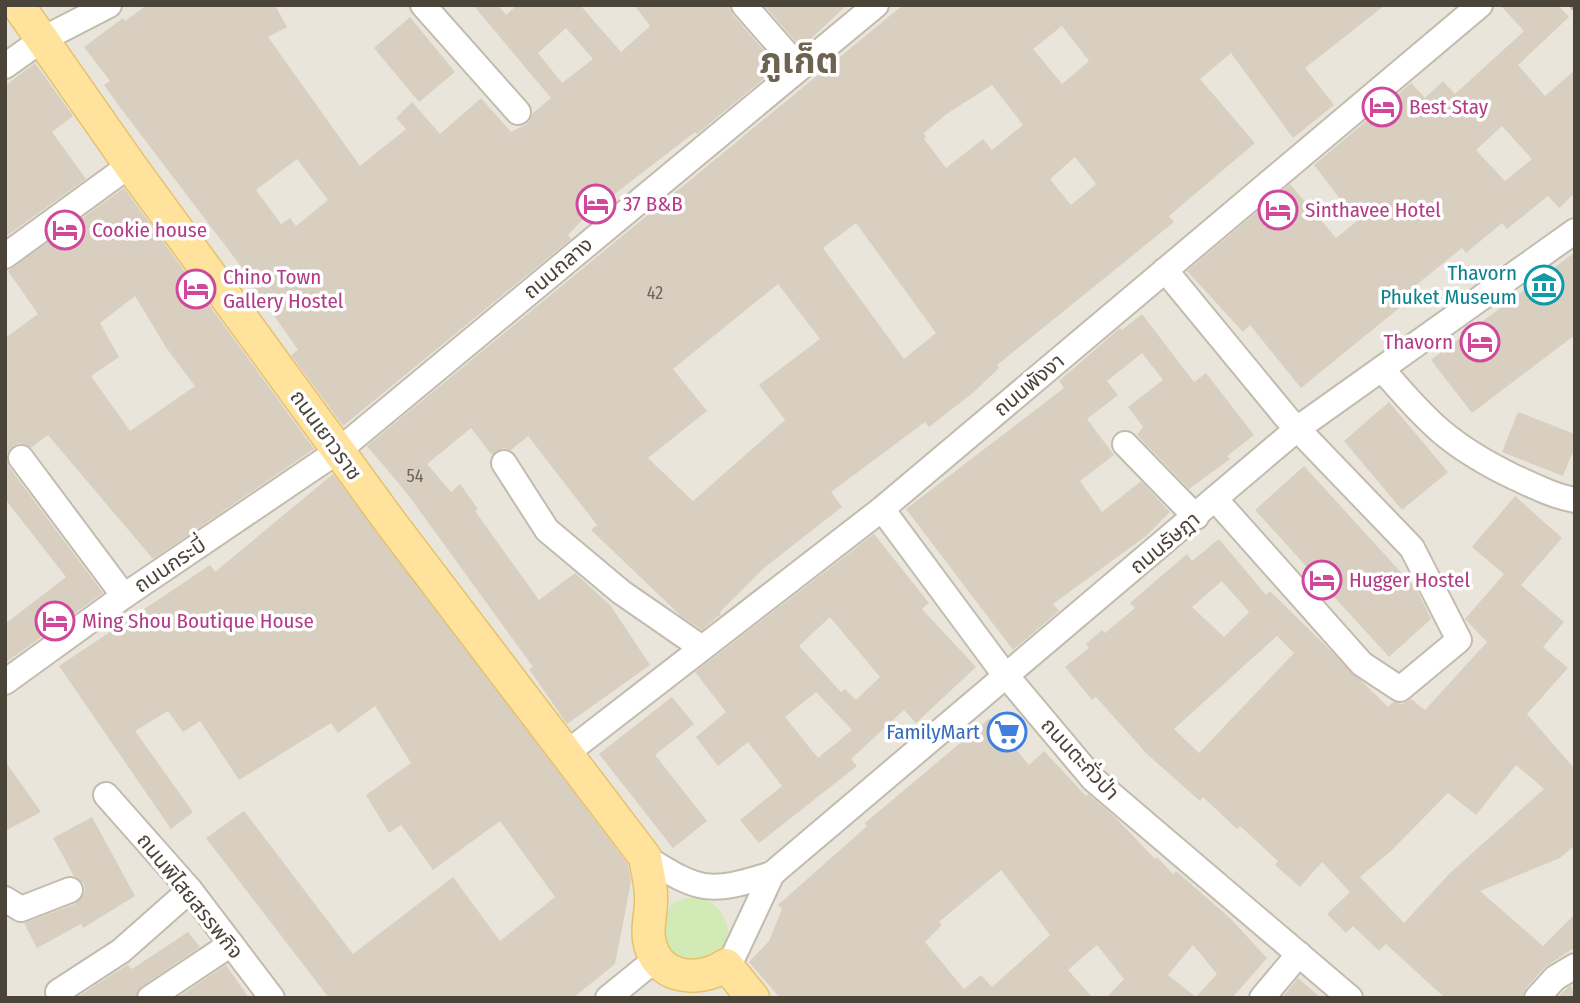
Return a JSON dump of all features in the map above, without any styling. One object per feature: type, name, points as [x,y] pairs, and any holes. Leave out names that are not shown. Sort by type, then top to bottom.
[{"type":"main road","name":"ถนนเยาวราช","points":[[18,5],[130,165],[338,451],[645,857]]},
{"type":"main road","points":[[645,857],[651,899],[649,942],[656,959],[668,970],[698,978],[713,974],[726,965],[752,998]]},
{"type":"street","points":[[5,66],[43,39],[109,5]]},
{"type":"street","points":[[423,5],[518,112]]},
{"type":"street","points":[[744,5],[799,68]]},
{"type":"street","name":"ถนนถลาง","points":[[338,451],[876,5]]},
{"type":"street","name":"ถนนพังงา","points":[[568,752],[882,509],[1480,5]]},
{"type":"street","points":[[5,256],[130,165]]},
{"type":"street","name":"ถนนรัษฎา","points":[[772,874],[1297,429],[1575,231]]},
{"type":"street","points":[[1165,270],[1297,429],[1412,548],[1459,640],[1400,689],[1362,663],[1216,500]]},
{"type":"street","points":[[1382,369],[1423,416],[1464,452],[1540,489],[1575,500]]},
{"type":"street","points":[[1125,444],[1196,517]]},
{"type":"street","name":"ถนนกระบี่","points":[[5,682],[124,596],[338,451]]},
{"type":"street","points":[[21,458],[124,596]]},
{"type":"street","points":[[504,463],[551,533],[631,600],[702,648]]},
{"type":"street","name":"ถนนตะกั่วป่า","points":[[882,509],[1005,675],[1093,779],[1350,998]]},
{"type":"street","name":"ถนนพิไสยสรรพกิจ","points":[[106,796],[190,890],[272,998]]},
{"type":"street","points":[[645,857],[678,878],[720,889],[772,874]]},
{"type":"street","points":[[726,965],[734,955],[772,874]]},
{"type":"street","points":[[5,899],[21,909],[70,890]]},
{"type":"street","points":[[61,998],[58,992],[121,951],[190,890]]},
{"type":"street","points":[[150,998],[231,944]]},
{"type":"street","points":[[1262,998],[1299,954]]},
{"type":"street","points":[[608,998],[656,959]]},
{"type":"street","points":[[1538,998],[1555,978],[1575,966]]},
{"type":"shaded area","points":[[5,5],[1575,5],[1575,998],[5,998]]},
{"type":"green space","points":[[697,896],[706,899],[721,912],[726,921],[728,939],[716,956],[695,964],[666,951],[660,920],[674,902]]},
{"type":"building","points":[[147,5],[275,5],[287,27],[268,37],[360,166],[406,129],[396,118],[412,102],[440,134],[481,98],[511,132],[527,124],[532,114],[551,98],[473,5],[498,5],[506,15],[517,5],[580,5],[621,52],[650,26],[634,5],[729,5],[733,15],[778,67],[697,134],[695,132],[585,217],[568,235],[571,239],[343,426],[291,355],[298,350],[254,287],[256,286],[104,85],[110,81],[84,47],[123,18],[125,21]],"holes":[[[566,28],[593,59],[562,83],[538,53]],[[297,159],[328,200],[296,226],[290,218],[281,224],[256,190]]]},
{"type":"building","points":[[764,5],[847,5],[801,48]]},
{"type":"building","points":[[903,5],[1385,5],[1305,68],[1334,105],[1293,138],[1231,53],[1200,79],[1255,143],[1169,216],[1174,222],[997,365],[999,368],[974,392],[929,427],[925,422],[831,492],[842,507],[764,568],[721,614],[702,630],[681,616],[591,530],[597,525],[528,436],[511,450],[503,448],[492,455],[471,428],[427,464],[451,492],[460,484],[478,509],[475,511],[539,600],[575,573],[611,606],[650,665],[567,724],[529,669],[533,667],[406,492],[367,446]],"holes":[[[1062,26],[1089,61],[1062,84],[1033,49]],[[992,85],[1023,125],[992,150],[983,139],[946,168],[924,139],[924,133],[945,115]],[[1075,157],[1096,184],[1071,205],[1050,179]],[[856,223],[936,333],[904,359],[823,248]],[[778,284],[820,339],[759,385],[785,420],[693,501],[648,458],[707,411],[673,369]]]},
{"type":"building","points":[[1500,5],[1558,5],[1569,17],[1518,65],[1545,96],[1575,70],[1575,193],[1559,208],[1548,196],[1507,229],[1502,223],[1466,253],[1462,248],[1416,285],[1420,291],[1301,388],[1250,325],[1243,332],[1187,271],[1290,184],[1336,238],[1357,221],[1314,165],[1411,83],[1425,98],[1443,81],[1455,94],[1524,31]],"holes":[[[1502,126],[1532,159],[1505,181],[1476,150]]]},
{"type":"building","points":[[410,17],[455,72],[419,102],[374,48]]},
{"type":"building","points":[[35,63],[73,116],[52,132],[86,179],[5,237],[5,86]]},
{"type":"building","points":[[124,188],[314,449],[153,559],[48,435],[31,448],[20,443],[13,446],[7,453],[9,467],[103,593],[5,663],[5,624],[66,577],[5,499],[5,338],[38,314],[8,271]],"holes":[[[135,296],[167,349],[195,386],[130,431],[91,376],[119,357],[100,323]]]},
{"type":"building","points":[[1575,252],[1575,335],[1472,413],[1431,360]]},
{"type":"building","points":[[1142,314],[1194,382],[1206,373],[1254,435],[1227,456],[1230,459],[1189,489],[1137,435],[1143,427],[1128,407],[1163,380],[1142,353],[1107,381],[1118,395],[1087,419],[1114,455],[1080,481],[1102,512],[1141,481],[1170,512],[1146,536],[1053,604],[1059,611],[1013,650],[906,509],[1064,388],[1059,381],[1120,328],[1122,330]]},
{"type":"building","points":[[1389,402],[1448,472],[1402,510],[1344,441]]},
{"type":"building","points":[[1518,412],[1575,434],[1575,447],[1563,476],[1502,452]]},
{"type":"building","points":[[1304,466],[1417,590],[1431,619],[1389,657],[1255,510]]},
{"type":"building","points":[[333,474],[628,864],[631,882],[615,964],[573,998],[329,998],[206,838],[244,811],[353,954],[453,877],[500,941],[555,897],[500,821],[433,870],[401,825],[389,833],[366,795],[411,763],[375,706],[338,733],[331,723],[239,780],[200,721],[183,732],[168,711],[135,731],[193,812],[171,829],[59,666],[210,565],[215,572]]},
{"type":"building","points":[[1515,496],[1562,538],[1521,585],[1564,622],[1543,647],[1568,668],[1527,714],[1575,769],[1575,845],[1560,858],[1480,891],[1543,946],[1575,914],[1575,947],[1544,968],[1526,988],[1523,998],[1445,998],[1386,944],[1379,951],[1353,926],[1346,933],[1327,914],[1350,892],[1322,862],[1300,887],[1275,865],[1278,861],[1240,826],[1237,829],[1203,797],[1200,801],[1147,754],[1096,697],[1092,700],[1065,667],[1089,648],[1086,644],[1102,630],[1105,633],[1135,608],[1130,603],[1187,554],[1192,561],[1219,539],[1266,595],[1270,591],[1388,707],[1393,702],[1402,704],[1411,699],[1425,710],[1487,642],[1465,619],[1504,574],[1472,547]],"holes":[[[1222,581],[1249,612],[1224,637],[1192,607]],[[1277,636],[1294,653],[1199,753],[1174,729]],[[1516,765],[1544,789],[1450,873],[1404,923],[1360,877],[1392,850],[1448,793],[1476,815]]]},
{"type":"building","points":[[874,534],[929,603],[922,609],[976,667],[916,723],[904,710],[851,759],[857,766],[759,843],[740,820],[782,786],[748,742],[718,766],[696,737],[726,712],[695,672]],"holes":[[[830,617],[880,677],[856,700],[845,689],[841,692],[799,646]],[[816,692],[852,730],[818,758],[785,717]]]},
{"type":"building","points":[[672,697],[694,724],[655,755],[707,821],[673,848],[599,754]]},
{"type":"building","points":[[990,718],[1029,765],[1044,751],[1086,796],[1088,794],[1115,817],[1155,859],[1157,857],[1173,874],[1176,871],[1230,918],[1267,958],[1232,998],[1106,998],[1124,979],[1097,945],[1068,970],[1093,998],[780,998],[749,962],[769,941],[782,909],[778,905],[867,826],[865,823]],"holes":[[[1001,870],[1050,935],[992,987],[981,975],[964,989],[925,942],[942,925],[939,922]],[[1193,945],[1217,974],[1196,997],[1168,975]]]},
{"type":"building","points":[[5,761],[41,812],[5,831]]},
{"type":"building","points":[[92,817],[135,896],[83,928],[81,924],[37,948],[24,923],[75,904],[85,892],[84,884],[74,876],[53,838]]},
{"type":"building","points":[[188,932],[200,947],[142,986],[135,998],[76,998],[127,965],[132,969]]},
{"type":"building","points":[[226,965],[249,998],[177,998]]},
{"type":"building","points":[[1298,978],[1321,998],[1282,998]]},
{"type":"building","points":[[1571,985],[1575,998],[1557,998],[1565,990]]},
{"type":"place","name":"Best Stay","points":[[1382,107]]},
{"type":"place","name":"37 B&B","points":[[596,204]]},
{"type":"place","name":"Sinthavee Hotel","points":[[1278,210]]},
{"type":"place","name":"Cookie house","points":[[65,230]]},
{"type":"place","name":"Thavorn Phuket Museum","points":[[1544,285]]},
{"type":"place","name":"Chino Town Gallery Hostel","points":[[196,289]]},
{"type":"place","name":"Thavorn","points":[[1480,342]]},
{"type":"place","name":"Hugger Hostel","points":[[1322,580]]},
{"type":"place","name":"Ming Shou Boutique House","points":[[55,621]]},
{"type":"place","name":"FamilyMart","points":[[1007,732]]},
{"type":"district","name":"ภูเก็ต","points":[[799,61]]}]
